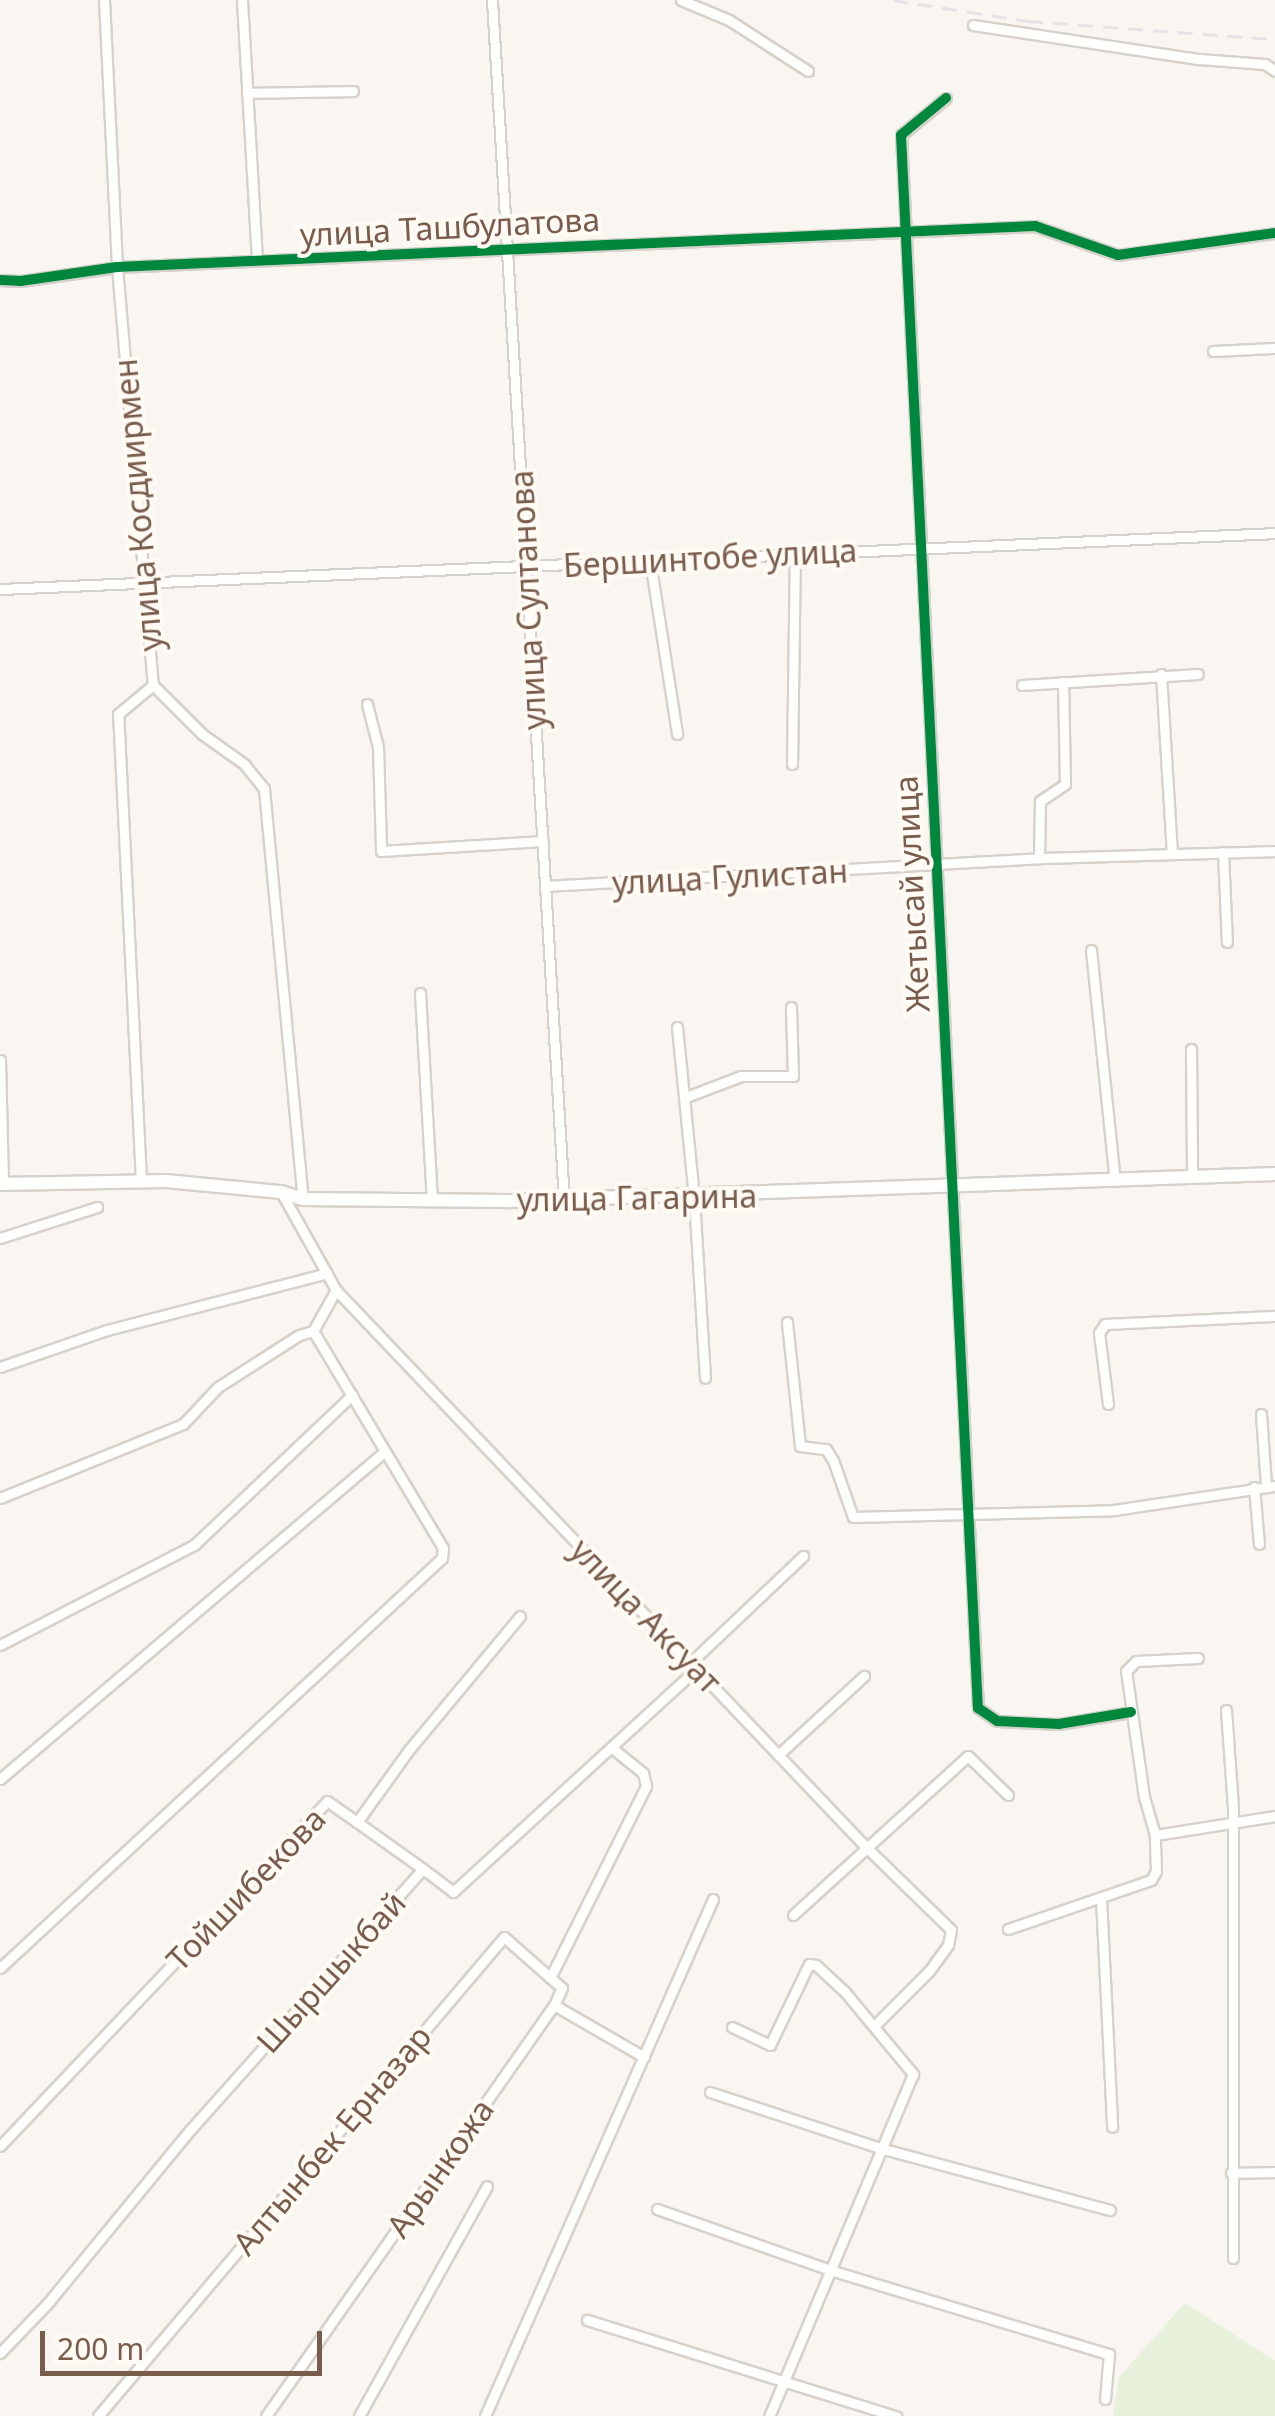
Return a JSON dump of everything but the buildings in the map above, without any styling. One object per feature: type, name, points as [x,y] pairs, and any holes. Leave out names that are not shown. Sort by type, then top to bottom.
[{"type":"main road","name":"улица Гагарина","points":[[2,1184],[141,1181],[281,1192],[303,1199],[564,1200],[1275,1174]]},
{"type":"street","name":"улица Косдиирмен","points":[[104,0],[117,268],[153,685],[202,734],[244,764],[264,789],[303,1199]]},
{"type":"street","points":[[242,0],[256,260]]},
{"type":"street","name":"улица Султанова","points":[[492,0],[564,1200]]},
{"type":"street","points":[[682,0],[729,20],[808,71]]},
{"type":"street","points":[[973,25],[1199,59],[1264,64],[1275,70]]},
{"type":"street","points":[[247,93],[353,92]]},
{"type":"street","name":"Жетысай улица","points":[[946,98],[901,136],[951,1187],[972,1514],[978,1708],[997,1721],[1059,1724],[1131,1712]]},
{"type":"street","name":"улица Ташбулатова","points":[[0,280],[21,282],[117,268],[256,260],[1035,226],[1118,256],[1275,233]]},
{"type":"street","points":[[1213,351],[1275,348]]},
{"type":"street","name":"Бершинтобе улица","points":[[0,589],[1275,533]]},
{"type":"street","points":[[792,764],[796,553]]},
{"type":"street","points":[[650,561],[677,734]]},
{"type":"street","points":[[1161,674],[1172,853]]},
{"type":"street","points":[[1022,684],[1198,674]]},
{"type":"street","points":[[1039,858],[1040,802],[1065,784],[1063,682]]},
{"type":"street","points":[[141,1181],[118,714],[153,685]]},
{"type":"street","points":[[367,704],[378,748],[381,851],[542,841]]},
{"type":"street","name":"улица Гулистан","points":[[545,886],[1039,858],[1275,851]]},
{"type":"street","points":[[1224,852],[1227,942]]},
{"type":"street","points":[[1091,950],[1115,1182]]},
{"type":"street","points":[[420,993],[432,1199]]},
{"type":"street","points":[[686,1097],[740,1076],[793,1076],[790,1007]]},
{"type":"street","points":[[676,1027],[686,1097],[706,1378]]},
{"type":"street","points":[[1191,1050],[1192,1176]]},
{"type":"street","points":[[0,1060],[2,1184]]},
{"type":"street","name":"улица Аксуат","points":[[281,1192],[336,1290],[865,1846],[951,1930],[948,1945],[929,1970],[875,2025]]},
{"type":"street","points":[[0,1238],[96,1206]]},
{"type":"street","points":[[0,1368],[107,1330],[327,1273]]},
{"type":"street","points":[[0,1498],[183,1424],[218,1388],[299,1335],[313,1331],[336,1290]]},
{"type":"street","points":[[1108,1404],[1098,1333],[1105,1324],[1275,1316]]},
{"type":"street","points":[[788,1322],[800,1446],[826,1450],[853,1517],[1114,1510],[1271,1486],[1260,1414]]},
{"type":"street","points":[[0,1968],[442,1558],[443,1548],[313,1331]]},
{"type":"street","points":[[0,1645],[194,1545],[352,1395]]},
{"type":"street","points":[[0,1779],[384,1452]]},
{"type":"street","points":[[1254,1487],[1259,1544]]},
{"type":"street","name":"Шыршыкбай","points":[[0,2353],[46,2304],[191,2129],[423,1869],[453,1892],[611,1747],[804,1556]]},
{"type":"street","name":"Тойшибекова","points":[[0,2146],[327,1801],[357,1822],[408,1751],[520,1616]]},
{"type":"street","points":[[1008,1929],[1151,1880],[1156,1871],[1155,1835],[1144,1797],[1126,1671],[1130,1662],[1198,1658]]},
{"type":"street","points":[[778,1755],[864,1676]]},
{"type":"street","points":[[1226,1710],[1233,1823],[1233,2258]]},
{"type":"street","points":[[611,1747],[643,1773],[646,1786],[550,1978],[562,1988],[554,2005],[644,2057]]},
{"type":"street","points":[[793,1915],[968,1756],[1008,1795]]},
{"type":"street","points":[[1155,1835],[1275,1816]]},
{"type":"street","points":[[357,1822],[423,1869]]},
{"type":"street","points":[[1100,1898],[1112,2127]]},
{"type":"street","points":[[485,2416],[714,1899]]},
{"type":"street","name":"Алтынбек Ерназар","points":[[98,2416],[504,1937],[550,1978]]},
{"type":"street","points":[[732,2027],[770,2045],[809,1964],[845,1992],[913,2074],[768,2416]]},
{"type":"street","name":"Арынкожа","points":[[266,2416],[554,2005]]},
{"type":"street","points":[[710,2092],[880,2148],[1110,2210]]},
{"type":"street","points":[[1231,2173],[1275,2172]]},
{"type":"street","points":[[358,2416],[487,2186]]},
{"type":"street","points":[[657,2210],[830,2270],[1109,2354],[1105,2399]]},
{"type":"street","points":[[587,2320],[896,2416]]},
{"type":"green space","points":[[1185,2303],[1275,2361],[1275,2416],[1113,2416],[1119,2377]]},
{"type":"railway","points":[[893,0],[1028,21],[1275,39]]},
{"type":"cycle path","points":[[946,98],[901,135],[978,1708],[997,1721],[1059,1724],[1131,1712]]},
{"type":"cycle path","points":[[0,280],[21,281],[117,267],[1035,226],[1118,255],[1275,233]]}]
